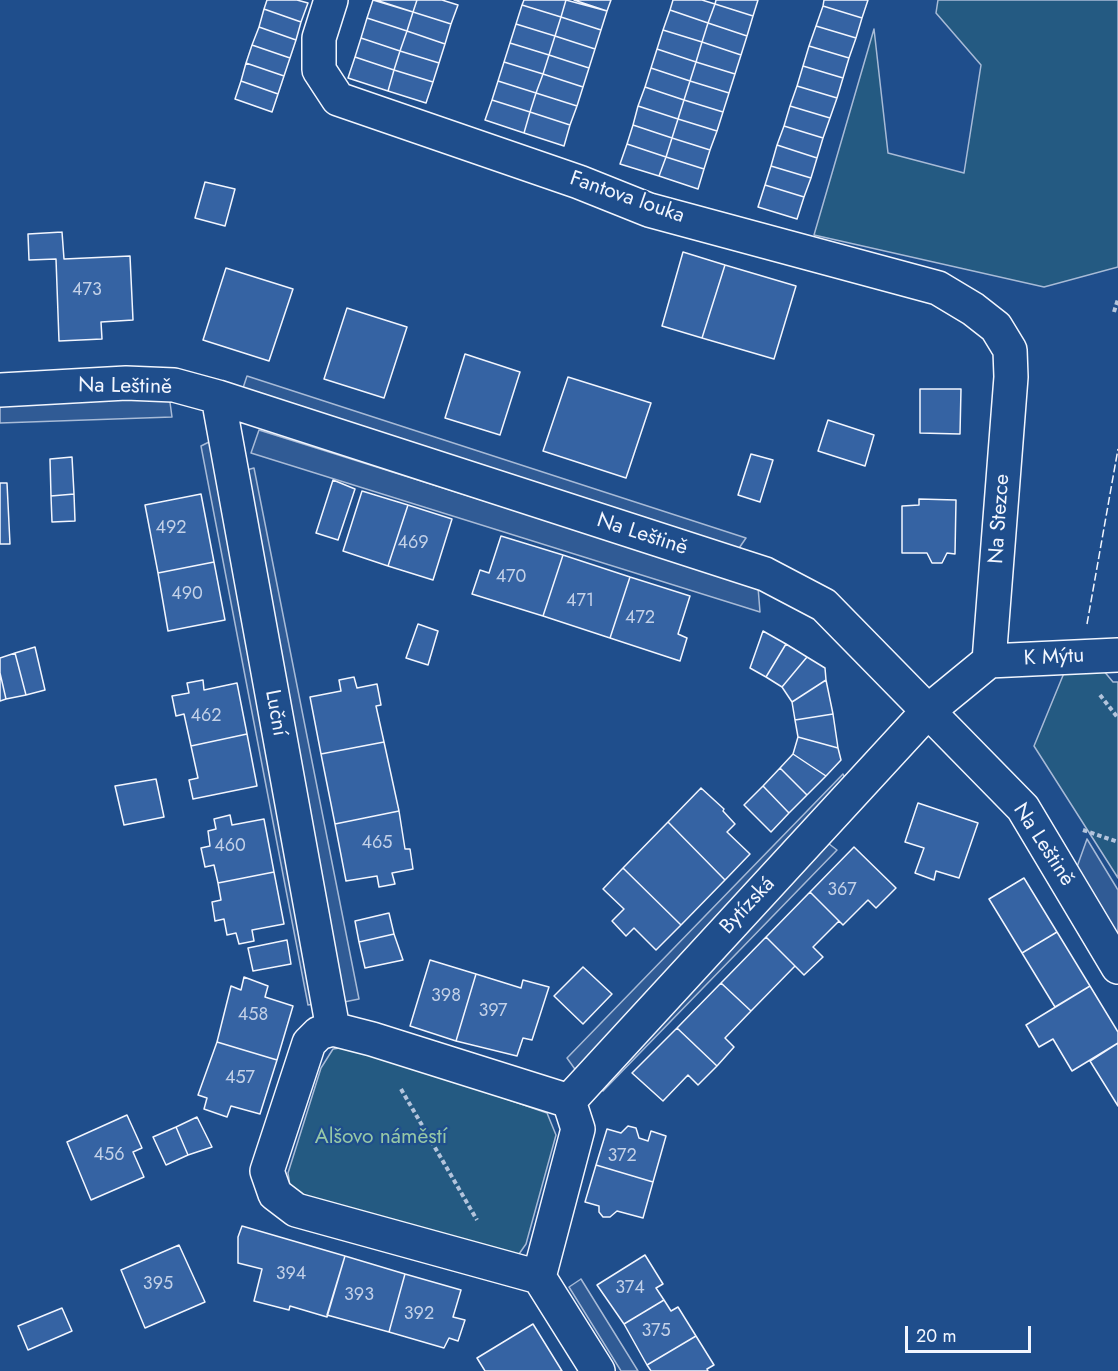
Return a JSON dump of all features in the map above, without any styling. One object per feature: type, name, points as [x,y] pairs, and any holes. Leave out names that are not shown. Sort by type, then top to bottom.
[{"type":"street","name":"Fantova louka","points":[[331,0],[319,38],[319,70],[338,99],[579,182],[649,210],[938,288],[974,309],[996,327],[1010,350],[1011,377]]},
{"type":"street","name":"Na Stezce","points":[[990,661],[1011,377]]},
{"type":"street","name":"Na Leštině","points":[[0,390],[126,383],[174,385],[218,397],[765,574],[824,605],[1023,808],[1118,967]]},
{"type":"street","name":"Luční","points":[[218,397],[333,1029]]},
{"type":"street","name":"K Mýtu","points":[[990,661],[1118,655]]},
{"type":"street","name":"Bytízská","points":[[568,1101],[928,711],[990,661]]},
{"type":"street","points":[[539,1277],[578,1129],[568,1101],[372,1039],[333,1029],[319,1033],[309,1043],[267,1172],[275,1194],[296,1210],[539,1277],[598,1371]]},
{"type":"path","points":[[1114,312],[1118,299]]},
{"type":"path","points":[[372,1039],[505,1268]]},
{"type":"green space","points":[[938,0],[1118,0],[1118,267],[1044,287],[814,235],[874,29],[888,153],[964,173],[981,65],[936,13]]},
{"type":"green space","points":[[1103,670],[1113,682],[1118,682],[1118,878],[1034,746],[1064,673]]},
{"type":"green space","name":"Alšovo náměstí","points":[[353,1046],[547,1113],[556,1135],[526,1244],[519,1254],[512,1258],[298,1196],[290,1186],[288,1173],[321,1068],[333,1049]]},
{"type":"shaded area","points":[[247,376],[746,538],[733,557],[240,397]]},
{"type":"shaded area","points":[[169,395],[172,417],[0,423],[0,404]]},
{"type":"shaded area","points":[[259,430],[758,587],[760,612],[251,453]]},
{"type":"shaded area","points":[[217,438],[324,1002],[308,1005],[201,446]]},
{"type":"shaded area","points":[[254,468],[359,999],[344,1002],[239,472]]},
{"type":"shaded area","points":[[843,774],[852,792],[577,1072],[567,1058]]},
{"type":"shaded area","points":[[1087,839],[1118,890],[1118,949],[1073,878]]},
{"type":"shaded area","points":[[824,840],[837,850],[603,1091],[593,1077]]},
{"type":"shaded area","points":[[581,1279],[638,1371],[621,1371],[569,1287]]},
{"type":"building","points":[[267,0],[297,0],[308,3],[301,22],[264,9]]},
{"type":"building","points":[[373,0],[413,12],[407,31],[367,18]]},
{"type":"building","points":[[376,0],[417,0],[413,12]]},
{"type":"building","points":[[417,0],[442,0],[458,5],[451,24],[413,12]]},
{"type":"building","points":[[524,0],[566,0],[561,17],[522,5]]},
{"type":"building","points":[[566,0],[607,11],[601,30],[561,17]]},
{"type":"building","points":[[574,0],[611,0],[607,11]]},
{"type":"building","points":[[673,0],[702,0],[715,4],[708,23],[670,10]]},
{"type":"building","points":[[716,0],[758,0],[753,16],[715,4]]},
{"type":"building","points":[[824,0],[868,0],[862,18],[823,6]]},
{"type":"building","points":[[715,4],[753,16],[747,36],[708,23]]},
{"type":"building","points":[[522,5],[561,17],[555,36],[516,24]]},
{"type":"building","points":[[823,6],[862,18],[856,38],[816,26]]},
{"type":"building","points":[[264,9],[301,22],[296,40],[259,27]]},
{"type":"building","points":[[670,10],[708,23],[702,42],[663,30]]},
{"type":"building","points":[[413,12],[451,24],[445,44],[407,31]]},
{"type":"building","points":[[561,17],[601,30],[595,49],[555,36]]},
{"type":"building","points":[[367,18],[407,31],[400,51],[361,38]]},
{"type":"building","points":[[708,23],[747,36],[741,55],[702,42]]},
{"type":"building","points":[[516,24],[555,36],[549,55],[510,43]]},
{"type":"building","points":[[816,26],[856,38],[849,58],[809,46]]},
{"type":"building","points":[[259,27],[296,40],[290,58],[252,45]]},
{"type":"building","points":[[663,30],[702,42],[696,62],[657,49]]},
{"type":"building","points":[[407,31],[445,44],[439,63],[400,51]]},
{"type":"building","points":[[555,36],[595,49],[589,68],[549,55]]},
{"type":"building","points":[[361,38],[400,51],[394,70],[355,57]]},
{"type":"building","points":[[702,42],[741,55],[735,74],[696,62]]},
{"type":"building","points":[[510,43],[549,55],[543,74],[504,62]]},
{"type":"building","points":[[252,45],[290,58],[284,76],[246,63]]},
{"type":"building","points":[[809,46],[849,58],[843,78],[803,66]]},
{"type":"building","points":[[657,49],[696,62],[690,81],[651,68]]},
{"type":"building","points":[[400,51],[439,63],[433,82],[394,70]]},
{"type":"building","points":[[549,55],[589,68],[583,87],[543,74]]},
{"type":"building","points":[[355,57],[394,70],[388,91],[348,78]]},
{"type":"building","points":[[504,62],[543,74],[536,93],[498,81]]},
{"type":"building","points":[[696,62],[735,74],[729,93],[690,81]]},
{"type":"building","points":[[246,63],[284,76],[278,94],[241,81]]},
{"type":"building","points":[[803,66],[843,78],[837,98],[797,86]]},
{"type":"building","points":[[651,68],[690,81],[684,100],[645,87]]},
{"type":"building","points":[[394,70],[433,82],[426,103],[388,91]]},
{"type":"building","points":[[543,74],[583,87],[577,106],[536,93]]},
{"type":"building","points":[[241,81],[278,94],[272,112],[235,99]]},
{"type":"building","points":[[498,81],[536,93],[530,112],[492,100]]},
{"type":"building","points":[[690,81],[729,93],[723,112],[684,100]]},
{"type":"building","points":[[797,86],[837,98],[830,118],[790,106]]},
{"type":"building","points":[[645,87],[684,100],[678,119],[638,106]]},
{"type":"building","points":[[536,93],[577,106],[570,125],[530,112]]},
{"type":"building","points":[[492,100],[530,112],[524,133],[485,120]]},
{"type":"building","points":[[684,100],[723,112],[717,131],[678,119]]},
{"type":"building","points":[[638,106],[678,119],[672,138],[633,125]]},
{"type":"building","points":[[790,106],[830,118],[823,138],[784,126]]},
{"type":"building","points":[[530,112],[570,125],[564,146],[524,133]]},
{"type":"building","points":[[678,119],[717,131],[710,150],[672,138]]},
{"type":"building","points":[[633,125],[672,138],[666,157],[627,144]]},
{"type":"building","points":[[784,126],[823,138],[817,158],[777,145]]},
{"type":"building","points":[[672,138],[710,150],[704,169],[666,157]]},
{"type":"building","points":[[627,144],[666,157],[659,176],[620,164]]},
{"type":"building","points":[[777,145],[817,158],[811,178],[771,166]]},
{"type":"building","points":[[666,157],[704,169],[698,189],[659,176]]},
{"type":"building","points":[[771,166],[811,178],[804,197],[765,185]]},
{"type":"building","points":[[205,182],[235,189],[225,226],[195,218]]},
{"type":"building","points":[[765,185],[804,197],[797,219],[758,207]]},
{"type":"building","points":[[62,232],[64,259],[130,256],[133,320],[101,322],[102,339],[59,341],[56,259],[29,260],[28,234]]},
{"type":"building","points":[[683,252],[725,265],[702,338],[662,326]]},
{"type":"building","points":[[725,265],[796,286],[774,359],[702,338]]},
{"type":"building","points":[[226,268],[293,289],[269,361],[203,340]]},
{"type":"building","points":[[347,308],[407,327],[384,398],[324,379]]},
{"type":"building","points":[[465,354],[520,372],[500,435],[445,418]]},
{"type":"building","points":[[568,377],[651,403],[626,478],[543,451]]},
{"type":"building","points":[[920,389],[961,389],[960,434],[920,433]]},
{"type":"building","points":[[828,420],[874,435],[865,466],[818,451]]},
{"type":"building","points":[[751,454],[773,460],[760,502],[738,495]]},
{"type":"building","points":[[72,457],[74,494],[51,496],[50,459]]},
{"type":"building","points":[[333,480],[355,489],[338,540],[316,533]]},
{"type":"building","points":[[0,483],[7,483],[10,544],[0,544]]},
{"type":"building","points":[[362,491],[408,505],[388,566],[343,551]]},
{"type":"building","points":[[74,494],[75,521],[52,522],[51,496]]},
{"type":"building","points":[[201,494],[214,562],[158,573],[145,505]]},
{"type":"building","points":[[919,499],[956,500],[955,554],[947,553],[942,563],[932,563],[927,553],[902,553],[902,506],[919,505]]},
{"type":"building","points":[[408,505],[452,519],[433,580],[388,566]]},
{"type":"building","points":[[501,536],[563,555],[543,616],[472,594],[480,570],[489,573]]},
{"type":"building","points":[[563,555],[630,577],[610,638],[543,616]]},
{"type":"building","points":[[214,562],[225,620],[168,631],[158,573]]},
{"type":"building","points":[[630,577],[690,596],[678,634],[687,638],[680,661],[610,638]]},
{"type":"building","points":[[418,624],[438,631],[428,665],[406,658]]},
{"type":"building","points":[[763,631],[786,644],[766,677],[750,668]]},
{"type":"building","points":[[786,644],[807,657],[782,687],[766,677]]},
{"type":"building","points":[[35,647],[45,690],[26,695],[15,653]]},
{"type":"building","points":[[15,653],[26,695],[6,699],[0,673],[0,658]]},
{"type":"building","points":[[807,657],[825,668],[826,680],[792,702],[782,687]]},
{"type":"building","points":[[0,673],[6,699],[0,701]]},
{"type":"building","points":[[354,677],[357,688],[377,684],[381,705],[376,706],[384,742],[321,754],[310,697],[341,691],[339,680]]},
{"type":"building","points":[[203,680],[204,690],[237,683],[247,734],[191,746],[184,714],[176,716],[172,696],[189,693],[187,683]]},
{"type":"building","points":[[826,680],[833,714],[795,720],[792,702]]},
{"type":"building","points":[[833,714],[838,748],[798,737],[795,720]]},
{"type":"building","points":[[247,734],[257,786],[193,799],[189,780],[198,778],[191,746]]},
{"type":"building","points":[[798,737],[838,748],[841,760],[826,776],[793,754]]},
{"type":"building","points":[[384,742],[399,811],[335,824],[321,754]]},
{"type":"building","points":[[793,754],[826,776],[807,795],[780,768]]},
{"type":"building","points":[[780,768],[807,795],[789,813],[763,786]]},
{"type":"building","points":[[156,779],[164,817],[124,825],[115,786]]},
{"type":"building","points":[[763,786],[789,813],[771,832],[744,805]]},
{"type":"building","points":[[701,788],[724,809],[723,811],[735,824],[727,832],[750,854],[725,880],[668,822]]},
{"type":"building","points":[[918,803],[978,823],[959,878],[936,871],[934,880],[915,873],[924,848],[905,842]]},
{"type":"building","points":[[399,811],[405,849],[410,849],[413,869],[392,873],[395,884],[379,887],[377,876],[346,881],[335,824]]},
{"type":"building","points":[[230,815],[232,825],[264,819],[274,872],[218,883],[214,865],[205,867],[201,848],[210,846],[208,831],[216,829],[214,819]]},
{"type":"building","points":[[668,822],[725,880],[681,925],[623,868]]},
{"type":"building","points":[[854,847],[896,888],[876,908],[868,900],[843,925],[810,892]]},
{"type":"building","points":[[623,868],[681,925],[656,950],[634,928],[626,936],[612,921],[624,909],[603,889]]},
{"type":"building","points":[[274,872],[284,924],[252,930],[254,941],[239,944],[236,933],[227,935],[224,919],[215,921],[212,902],[221,900],[218,883]]},
{"type":"building","points":[[1024,878],[1057,932],[1022,953],[989,899]]},
{"type":"building","points":[[810,892],[839,921],[813,947],[823,957],[804,975],[766,937]]},
{"type":"building","points":[[389,913],[394,934],[359,942],[355,921]]},
{"type":"building","points":[[1057,932],[1090,986],[1055,1007],[1022,953]]},
{"type":"building","points":[[394,934],[403,960],[365,968],[359,942]]},
{"type":"building","points":[[766,937],[795,966],[751,1011],[721,983]]},
{"type":"building","points":[[287,940],[291,964],[253,971],[248,948]]},
{"type":"building","points":[[430,960],[476,974],[456,1041],[410,1026]]},
{"type":"building","points":[[583,967],[612,994],[583,1024],[554,996]]},
{"type":"building","points":[[476,974],[521,988],[523,980],[549,987],[532,1040],[523,1038],[517,1056],[456,1041]]},
{"type":"building","points":[[244,977],[268,986],[265,997],[293,1006],[277,1060],[217,1042],[231,986],[241,990]]},
{"type":"building","points":[[721,983],[751,1011],[725,1038],[734,1047],[717,1066],[677,1028]]},
{"type":"building","points":[[1090,986],[1118,1032],[1118,1043],[1072,1071],[1053,1039],[1039,1047],[1026,1025]]},
{"type":"building","points":[[677,1028],[717,1066],[698,1085],[688,1075],[663,1101],[632,1073]]},
{"type":"building","points":[[217,1042],[277,1060],[260,1114],[231,1106],[227,1117],[204,1109],[207,1098],[198,1095]]},
{"type":"building","points":[[1118,1043],[1118,1106],[1090,1061]]},
{"type":"building","points":[[127,1115],[142,1148],[133,1152],[144,1177],[91,1200],[67,1142]]},
{"type":"building","points":[[197,1117],[212,1147],[188,1155],[176,1127]]},
{"type":"building","points":[[628,1126],[636,1128],[639,1138],[648,1141],[651,1131],[666,1136],[653,1182],[596,1165],[607,1129],[621,1133]]},
{"type":"building","points":[[176,1127],[188,1155],[166,1165],[153,1137]]},
{"type":"building","points":[[596,1165],[653,1182],[643,1218],[617,1211],[610,1217],[603,1217],[599,1212],[599,1206],[585,1202]]},
{"type":"building","points":[[242,1226],[345,1256],[327,1317],[290,1306],[289,1310],[254,1301],[262,1269],[238,1263],[238,1237]]},
{"type":"building","points":[[179,1245],[205,1302],[145,1328],[121,1270]]},
{"type":"building","points":[[645,1255],[663,1284],[656,1288],[664,1300],[624,1324],[597,1285]]},
{"type":"building","points":[[345,1256],[405,1274],[389,1332],[327,1315]]},
{"type":"building","points":[[405,1274],[461,1290],[453,1317],[465,1320],[458,1341],[449,1338],[444,1348],[389,1332]]},
{"type":"building","points":[[664,1300],[671,1311],[678,1307],[696,1336],[647,1365],[624,1324]]},
{"type":"building","points":[[62,1308],[72,1331],[28,1350],[18,1326]]},
{"type":"building","points":[[533,1324],[562,1371],[485,1371],[477,1358]]},
{"type":"building","points":[[696,1336],[714,1365],[707,1369],[708,1371],[651,1371],[647,1365]]},
{"type":"fence","points":[[1087,624],[1118,449]]}]
